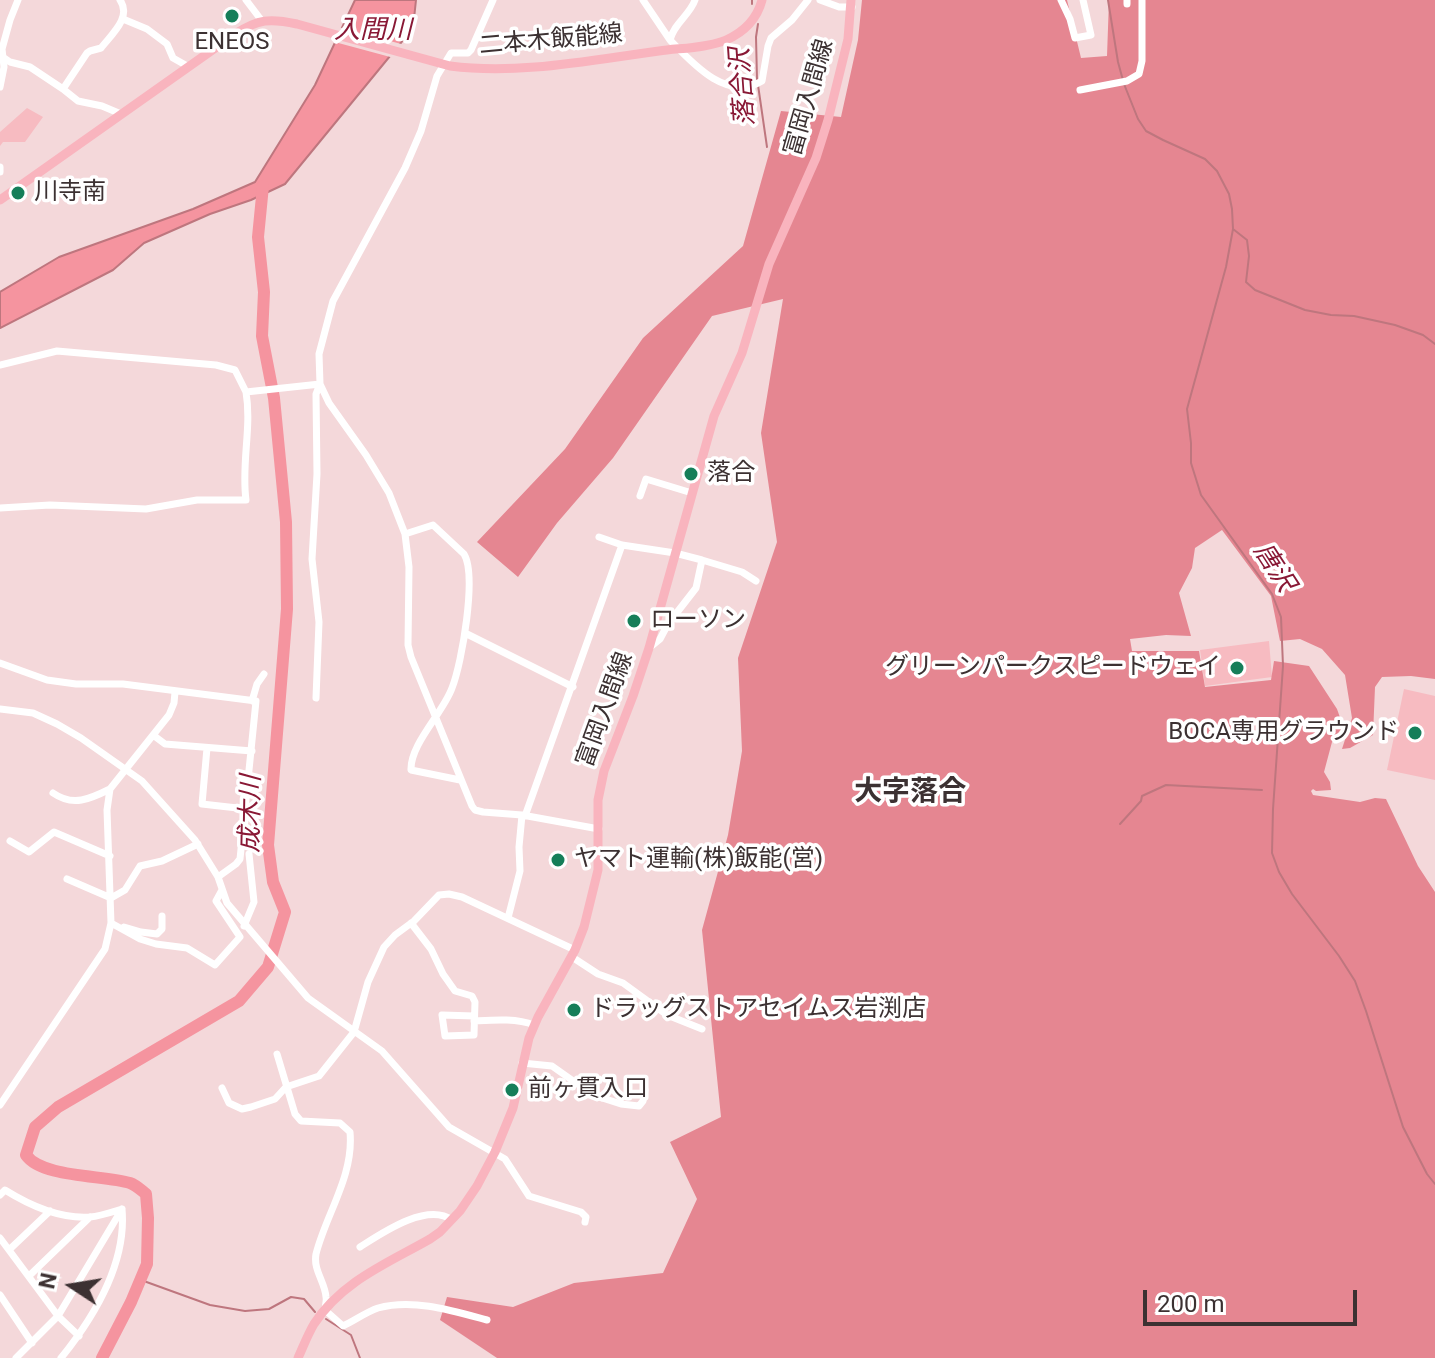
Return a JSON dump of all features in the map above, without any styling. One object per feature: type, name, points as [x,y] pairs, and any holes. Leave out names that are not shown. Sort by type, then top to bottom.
[{"type":"main road","name":"二本木飯能線","points":[[262,21],[281,21],[321,30],[439,64],[472,68],[530,67],[723,42],[752,22],[762,0]]},
{"type":"main road","name":"富岡入間線","points":[[298,1358],[313,1325],[341,1292],[363,1276],[430,1239],[452,1220],[469,1200],[495,1152],[513,1108],[534,1025],[584,927],[598,870],[598,800],[604,771],[649,648],[714,416],[742,353],[769,264],[824,133],[848,39],[852,4]]},
{"type":"main road","points":[[0,200],[235,34],[262,21]]},
{"type":"street","points":[[0,87],[4,67],[2,49],[18,0]]},
{"type":"street","points":[[63,89],[87,53],[101,48],[123,19],[124,6],[120,0]]},
{"type":"street","points":[[246,0],[262,21]]},
{"type":"street","points":[[493,0],[471,50],[451,53],[439,64],[413,151],[376,226],[333,301],[319,354],[320,384],[329,403],[389,493],[405,534],[409,567],[408,645],[411,657],[475,810],[599,829]]},
{"type":"street","points":[[643,0],[670,40],[711,78],[748,88],[762,81],[771,38],[792,20],[808,0]]},
{"type":"street","points":[[670,40],[672,32],[693,8],[695,0]]},
{"type":"street","points":[[820,0],[839,7],[852,4]]},
{"type":"street","points":[[1061,0],[1075,38],[1091,35],[1083,0]]},
{"type":"street","points":[[1080,90],[1127,81],[1139,74],[1142,61],[1142,0]]},
{"type":"street","points":[[123,19],[153,33],[167,44],[173,58],[189,67]]},
{"type":"street","points":[[447,44],[451,53]]},
{"type":"street","points":[[2,56],[10,62],[30,67],[78,101],[121,114]]},
{"type":"street","points":[[0,365],[57,351],[216,365],[235,370],[246,392],[249,408],[243,480],[246,500],[197,500],[146,509],[50,505],[0,508]]},
{"type":"street","points":[[246,392],[320,384]]},
{"type":"street","points":[[316,698],[319,622],[312,559],[317,474],[316,394],[320,384]]},
{"type":"street","points":[[640,496],[646,479],[692,493]]},
{"type":"street","points":[[405,534],[433,525],[467,559],[469,580],[465,633],[452,688],[410,766],[411,770],[460,780]]},
{"type":"street","points":[[599,537],[622,545],[702,560],[742,572],[756,581]]},
{"type":"street","points":[[508,918],[520,871],[519,847],[524,816],[622,545]]},
{"type":"street","points":[[649,648],[660,639],[696,588],[702,560]]},
{"type":"street","points":[[465,633],[573,687]]},
{"type":"street","points":[[0,663],[47,680],[76,684],[123,684],[256,701],[240,859],[218,877]]},
{"type":"street","points":[[252,701],[264,674]]},
{"type":"street","points":[[53,793],[75,803],[110,789],[169,715],[175,692]]},
{"type":"street","points":[[0,709],[33,713],[57,724],[142,781],[198,844],[236,915],[308,998],[382,1051],[449,1127],[505,1159],[529,1196],[581,1212],[586,1217],[585,1222]]},
{"type":"street","points":[[153,735],[165,744],[252,751]]},
{"type":"street","points":[[207,748],[202,804],[246,809]]},
{"type":"street","points":[[0,1105],[103,953],[111,923],[107,810],[110,789]]},
{"type":"street","points":[[10,841],[29,852],[54,832],[110,856]]},
{"type":"street","points":[[111,898],[125,890],[140,866],[162,861],[198,844]]},
{"type":"street","points":[[111,923],[140,939],[187,948],[215,965],[240,937],[254,902],[249,854]]},
{"type":"street","points":[[67,879],[111,898]]},
{"type":"street","points":[[222,890],[216,901],[240,937]]},
{"type":"street","points":[[222,1088],[229,1103],[242,1109],[275,1099],[286,1087],[319,1076],[354,1032],[368,982],[384,947],[439,895],[462,897],[508,918],[573,953],[598,974],[623,983],[667,1015],[702,1029]]},
{"type":"street","points":[[111,923],[157,934],[162,929],[162,916]]},
{"type":"street","points":[[411,923],[431,949],[455,991],[472,996],[475,1002],[474,1018],[474,1035],[445,1036],[442,1015],[474,1018],[527,1022],[534,1025]]},
{"type":"street","points":[[277,1054],[295,1114],[301,1121],[340,1123],[350,1132],[351,1144],[340,1192],[315,1265],[326,1297],[325,1310],[343,1326],[378,1308],[409,1306],[452,1310],[487,1320]]},
{"type":"street","points":[[522,1063],[552,1066],[593,1095],[621,1104],[639,1106],[645,1090]]},
{"type":"street","points":[[0,1195],[5,1190],[27,1203],[66,1215],[90,1217],[122,1209]]},
{"type":"street","points":[[16,1358],[58,1316],[122,1209]]},
{"type":"street","points":[[61,1358],[79,1336],[109,1284],[123,1224],[122,1209]]},
{"type":"street","points":[[10,1249],[50,1211]]},
{"type":"street","points":[[360,1247],[401,1222],[431,1215],[446,1215],[452,1220]]},
{"type":"street","points":[[29,1276],[90,1217]]},
{"type":"street","points":[[0,1239],[58,1316],[79,1336]]},
{"type":"street","points":[[0,1295],[32,1343]]},
{"type":"shaded area","points":[[862,0],[1067,0],[1081,58],[1107,56],[1109,0],[1435,0],[1435,679],[1382,677],[1375,687],[1373,735],[1342,749],[1352,718],[1345,675],[1322,649],[1300,639],[1280,641],[1271,596],[1222,530],[1195,548],[1192,568],[1179,593],[1191,636],[1130,639],[1132,651],[1199,651],[1205,687],[1271,680],[1274,661],[1309,666],[1337,709],[1343,726],[1332,742],[1324,772],[1331,790],[1313,789],[1313,795],[1360,802],[1386,799],[1418,866],[1435,892],[1435,1358],[497,1358],[440,1320],[447,1297],[513,1307],[574,1283],[663,1273],[697,1199],[670,1142],[721,1117],[702,930],[728,835],[742,751],[738,658],[777,542],[761,433],[783,299],[712,316],[613,458],[557,523],[518,577],[477,542],[565,449],[643,338],[743,246],[781,111],[841,117],[858,40]]},
{"type":"shaded area","points":[[27,108],[43,117],[25,142],[3,142],[0,146],[0,132]]},
{"type":"shaded area","name":"グリーンパークスピードウェイ","points":[[1269,641],[1272,677],[1205,686],[1200,650]]},
{"type":"shaded area","name":"BOCA専用グラウンド","points":[[1404,689],[1435,696],[1435,780],[1387,770]]},
{"type":"water","name":"入間川","points":[[355,0],[416,0],[413,28],[285,184],[144,243],[113,270],[0,328],[0,292],[59,257],[193,209],[255,182],[315,85]]},
{"type":"pier","points":[[338,27],[405,45],[394,58],[331,41]]},
{"type":"waterway","name":"唐沢","points":[[1108,0],[1118,62],[1138,119],[1146,131],[1205,159],[1217,171],[1229,194],[1232,209],[1233,229],[1226,267],[1187,409],[1191,463],[1201,495],[1272,594],[1281,617],[1283,666],[1272,853],[1292,894],[1355,981],[1403,1127],[1435,1184]]},
{"type":"waterway","name":"落合沢","points":[[757,79],[758,24]]},
{"type":"waterway","name":"落合沢","points":[[758,85],[767,147]]},
{"type":"waterway","name":"成木川","points":[[102,1358],[147,1264],[146,1194],[130,1183],[59,1172],[34,1162],[26,1155],[35,1127],[58,1107],[239,1001],[268,967],[285,912],[273,882],[268,845],[287,609],[286,522],[274,398],[262,336],[264,292],[258,237],[263,186]]},
{"type":"waterway","points":[[1233,229],[1247,240],[1246,282],[1255,290],[1305,310],[1395,325],[1423,335],[1435,344]]},
{"type":"waterway","points":[[1120,824],[1142,796],[1166,785],[1262,790]]},
{"type":"waterway","points":[[141,1280],[210,1305],[245,1311],[269,1309],[291,1297],[304,1299],[315,1312]]},
{"type":"waterway","points":[[326,1319],[351,1335],[360,1358]]},
{"type":"place","name":"ENEOS","points":[[232,16]]},
{"type":"place","name":"川寺南","points":[[18,193]]},
{"type":"place","name":"落合","points":[[691,474]]},
{"type":"place","name":"ローソン","points":[[634,621]]},
{"type":"place","name":"グリーンパークスピードウェイ","points":[[1237,668]]},
{"type":"place","name":"BOCA専用グラウンド","points":[[1415,733]]},
{"type":"place","name":"ヤマト運輸(株)飯能(営)","points":[[558,860]]},
{"type":"place","name":"ドラッグストアセイムス岩渕店","points":[[574,1010]]},
{"type":"place","name":"前ヶ貫入口","points":[[512,1090]]},
{"type":"district","name":"大字落合","points":[[910,793]]}]
